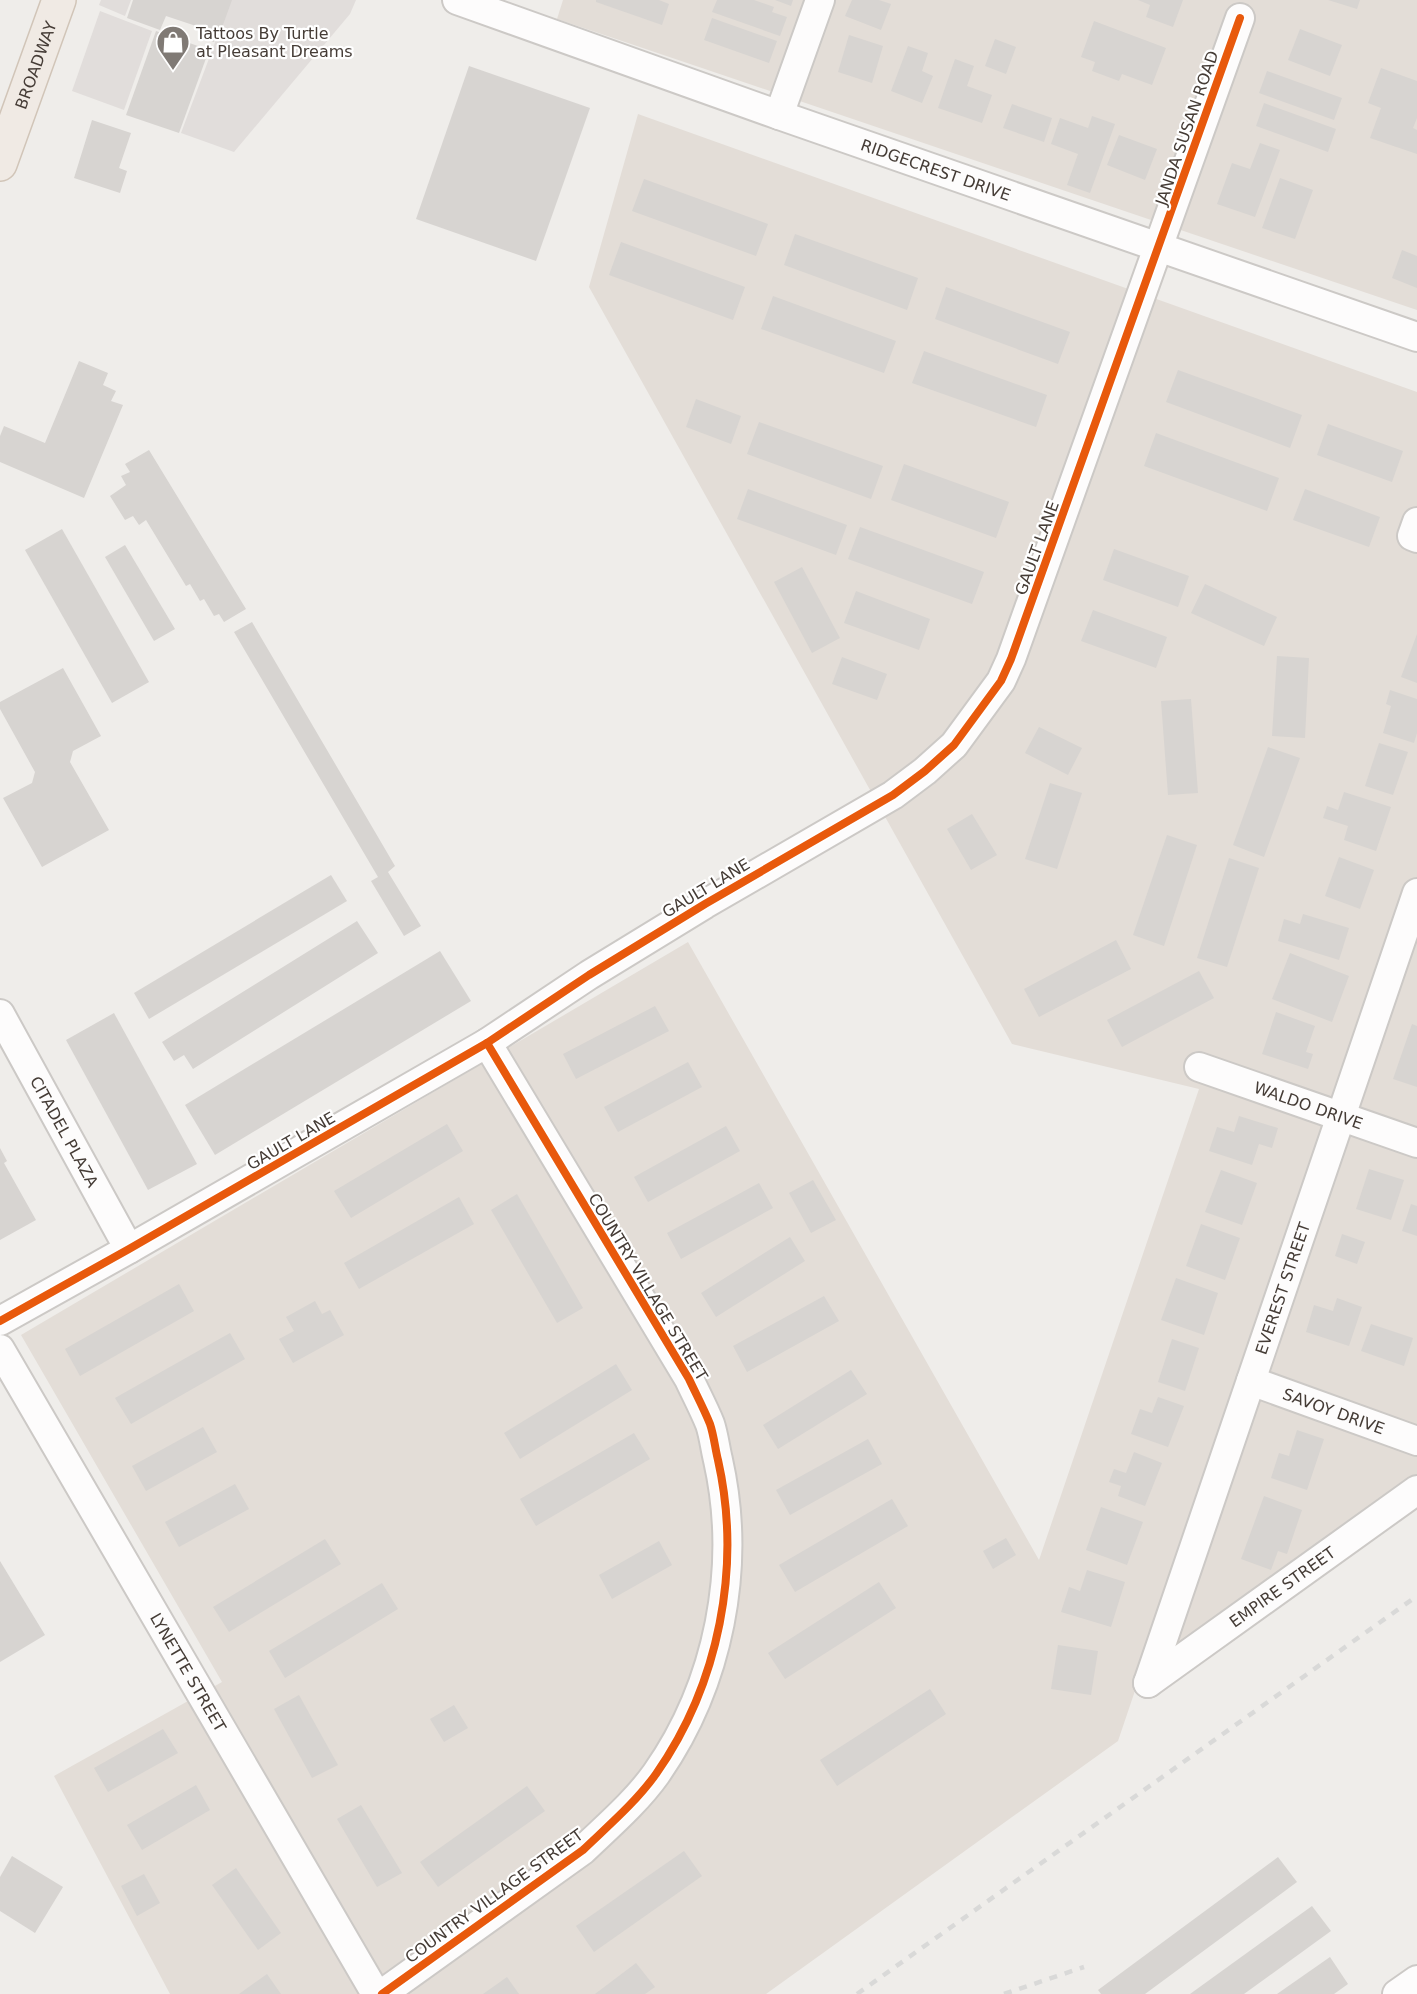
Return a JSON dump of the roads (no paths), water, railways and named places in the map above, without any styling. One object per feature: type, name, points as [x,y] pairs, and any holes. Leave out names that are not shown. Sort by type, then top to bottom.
[{"type":"main road","name":"BROADWAY","points":[[0,164],[59,0]]},
{"type":"street","name":"RIDGECREST DRIVE","points":[[457,0],[779,115],[1417,337]]},
{"type":"street","points":[[779,115],[820,0]]},
{"type":"street","name":"JANDA SUSAN ROAD","points":[[1159,248],[1240,18]]},
{"type":"street","name":"GAULT LANE","points":[[0,1321],[487,1043],[589,975],[705,904],[893,795],[954,745],[1001,681],[1011,659],[1159,248]]},
{"type":"street","name":"EVEREST STREET","points":[[1149,1683],[1417,893]]},
{"type":"street","name":"CITADEL PLAZA","points":[[0,1014],[129,1249]]},
{"type":"street","name":"COUNTRY VILLAGE STREET","points":[[382,1994],[583,1850],[612,1823],[655,1775],[673,1746],[704,1683],[720,1621],[726,1583],[728,1534],[723,1483],[710,1426],[688,1379],[487,1043]]},
{"type":"street","name":"WALDO DRIVE","points":[[1199,1067],[1417,1143]]},
{"type":"street","name":"LYNETTE STREET","points":[[0,1349],[376,1994]]},
{"type":"street","name":"SAVOY DRIVE","points":[[1251,1381],[1417,1441]]},
{"type":"street","name":"EMPIRE STREET","points":[[1149,1683],[1417,1490]]},
{"type":"street","points":[[1397,1994],[1417,1980]]},
{"type":"railway","points":[[857,1994],[1417,1596]]},
{"type":"railway","points":[[1004,1994],[1084,1967]]},
{"type":"place","name":"Tattoos By Turtle at Pleasant Dreams","points":[[173,71]]}]
